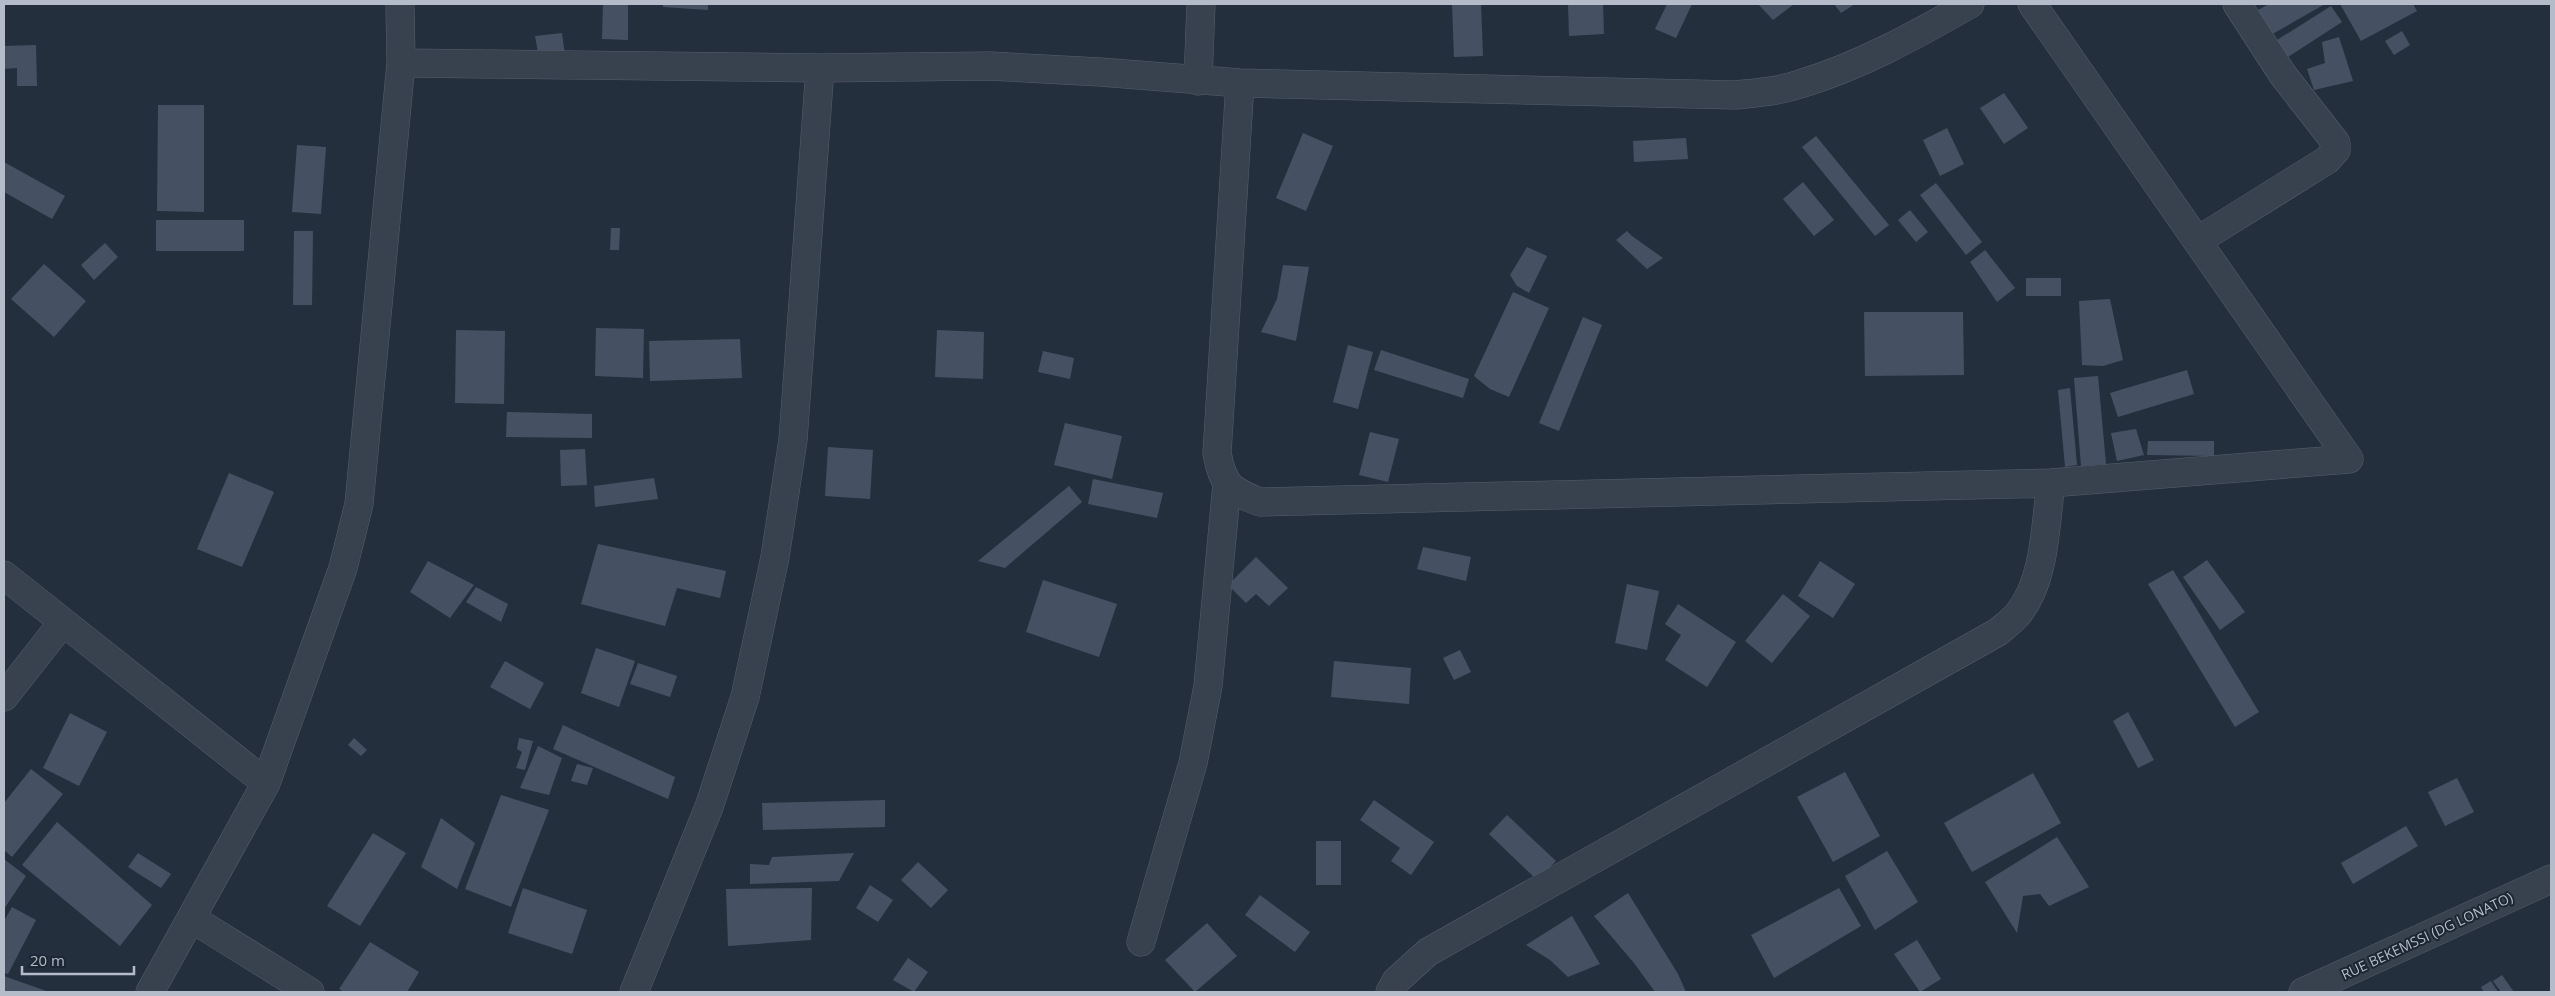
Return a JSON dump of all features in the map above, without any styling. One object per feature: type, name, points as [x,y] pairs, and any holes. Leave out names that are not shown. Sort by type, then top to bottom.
[{"type":"street","points":[[150,992],[266,782],[343,568],[359,504],[401,63],[400,4]]},
{"type":"street","points":[[1198,81],[1201,4]]},
{"type":"street","points":[[401,63],[820,68],[990,66],[1240,83],[1666,95],[1752,93],[1800,84],[1886,50],[1970,4]]},
{"type":"street","points":[[1240,83],[1216,453],[1220,473],[1227,484],[1240,495],[1260,502],[2051,482],[2349,458],[2032,4]]},
{"type":"street","points":[[2197,241],[2327,160],[2336,150],[2336,143],[2283,75],[2237,4]]},
{"type":"street","points":[[634,992],[709,807],[745,697],[775,557],[793,440],[820,68]]},
{"type":"street","points":[[1390,992],[1396,981],[1428,952],[1998,632],[2018,614],[2030,596],[2039,570],[2051,482]]},
{"type":"street","points":[[1141,942],[1193,764],[1208,686],[1227,484]]},
{"type":"street","points":[[4,575],[266,782]]},
{"type":"street","points":[[4,697],[63,622]]},
{"type":"street","name":"RUE BEKEMSSI (DG LONATO)","points":[[2303,992],[2551,879]]},
{"type":"street","points":[[191,918],[310,992]]},
{"type":"building","points":[[603,4],[628,4],[628,40],[602,39]]},
{"type":"building","points":[[663,4],[708,4],[708,10],[663,7]]},
{"type":"building","points":[[1452,4],[1481,4],[1483,56],[1454,57]]},
{"type":"building","points":[[1568,4],[1603,4],[1604,34],[1569,36]]},
{"type":"building","points":[[1667,4],[1692,4],[1676,38],[1655,29]]},
{"type":"building","points":[[1758,4],[1794,4],[1773,20]]},
{"type":"building","points":[[1834,4],[1855,4],[1841,13]]},
{"type":"building","points":[[2269,4],[2325,4],[2262,40],[2247,16]]},
{"type":"building","points":[[2340,4],[2413,4],[2417,11],[2361,41]]},
{"type":"building","points":[[2331,6],[2342,22],[2277,64],[2266,47]]},
{"type":"building","points":[[2402,31],[2410,45],[2394,55],[2385,41]]},
{"type":"building","points":[[562,33],[565,55],[539,58],[535,36]]},
{"type":"building","points":[[2339,37],[2353,81],[2314,90],[2307,69],[2325,63],[2322,42]]},
{"type":"building","points":[[36,45],[37,86],[17,86],[17,68],[4,69],[4,46]]},
{"type":"building","points":[[2004,93],[2028,128],[2004,144],[1980,108]]},
{"type":"building","points":[[158,105],[204,105],[204,212],[157,211]]},
{"type":"building","points":[[1947,128],[1964,164],[1940,176],[1923,140]]},
{"type":"building","points":[[1303,133],[1333,146],[1306,211],[1276,198]]},
{"type":"building","points":[[1816,136],[1889,225],[1875,236],[1802,147]]},
{"type":"building","points":[[1686,138],[1688,159],[1634,162],[1633,141]]},
{"type":"building","points":[[297,145],[326,147],[321,214],[292,212]]},
{"type":"building","points":[[4,162],[65,196],[52,219],[4,192]]},
{"type":"building","points":[[1803,182],[1834,220],[1814,236],[1783,199]]},
{"type":"building","points":[[1936,183],[1982,242],[1966,255],[1920,195]]},
{"type":"building","points":[[1910,210],[1928,232],[1916,242],[1898,220]]},
{"type":"building","points":[[156,220],[244,220],[244,251],[156,251]]},
{"type":"building","points":[[611,228],[620,228],[619,250],[610,250]]},
{"type":"building","points":[[294,231],[313,231],[312,305],[293,305]]},
{"type":"building","points":[[1627,231],[1663,258],[1647,269],[1616,240]]},
{"type":"building","points":[[105,243],[118,257],[94,280],[81,265]]},
{"type":"building","points":[[1527,247],[1547,256],[1529,293],[1517,286],[1510,275]]},
{"type":"building","points":[[1985,250],[2015,288],[1997,302],[1970,262]]},
{"type":"building","points":[[44,264],[86,301],[54,337],[11,299]]},
{"type":"building","points":[[1283,265],[1309,267],[1296,341],[1261,332],[1277,299]]},
{"type":"building","points":[[2026,278],[2061,278],[2061,296],[2026,296]]},
{"type":"building","points":[[1513,292],[1549,308],[1509,397],[1490,389],[1474,376]]},
{"type":"building","points":[[2110,299],[2123,360],[2103,366],[2082,365],[2079,301]]},
{"type":"building","points":[[1864,312],[1963,312],[1964,375],[1865,376]]},
{"type":"building","points":[[1583,317],[1602,325],[1559,431],[1539,423]]},
{"type":"building","points":[[596,328],[644,329],[643,378],[595,376]]},
{"type":"building","points":[[456,330],[505,331],[504,404],[455,403]]},
{"type":"building","points":[[937,330],[984,332],[983,379],[935,377]]},
{"type":"building","points":[[740,339],[742,378],[650,381],[649,341]]},
{"type":"building","points":[[1348,345],[1373,352],[1358,409],[1333,402]]},
{"type":"building","points":[[1381,350],[1469,379],[1463,398],[1374,370]]},
{"type":"building","points":[[1043,351],[1074,358],[1070,379],[1038,372]]},
{"type":"building","points":[[2187,370],[2194,394],[2118,417],[2110,393]]},
{"type":"building","points":[[2098,376],[2106,464],[2081,466],[2074,378]]},
{"type":"building","points":[[2070,388],[2077,465],[2065,467],[2058,390]]},
{"type":"building","points":[[507,412],[592,414],[592,438],[506,437]]},
{"type":"building","points":[[1065,423],[1122,436],[1112,479],[1054,465]]},
{"type":"building","points":[[2136,429],[2144,455],[2117,461],[2111,433]]},
{"type":"building","points":[[1370,432],[1399,439],[1388,482],[1359,475]]},
{"type":"building","points":[[2148,441],[2214,441],[2214,456],[2147,455]]},
{"type":"building","points":[[828,447],[873,450],[870,499],[825,496]]},
{"type":"building","points":[[585,449],[587,485],[561,486],[560,450]]},
{"type":"building","points":[[229,473],[274,492],[242,567],[197,549]]},
{"type":"building","points":[[654,478],[658,499],[595,507],[594,486]]},
{"type":"building","points":[[1093,479],[1163,493],[1157,518],[1088,504]]},
{"type":"building","points":[[1069,486],[1082,502],[1005,568],[978,561]]},
{"type":"building","points":[[598,544],[726,571],[720,598],[677,588],[665,626],[581,604]]},
{"type":"building","points":[[1423,547],[1471,557],[1466,581],[1417,569]]},
{"type":"building","points":[[1256,557],[1288,588],[1269,606],[1256,594],[1246,603],[1228,585]]},
{"type":"building","points":[[2207,560],[2245,612],[2220,630],[2183,577]]},
{"type":"building","points":[[428,561],[474,585],[450,618],[410,592]]},
{"type":"building","points":[[1820,561],[1855,584],[1833,618],[1798,596]]},
{"type":"building","points":[[2173,570],[2259,712],[2235,727],[2148,584]]},
{"type":"building","points":[[1043,580],[1117,604],[1099,657],[1026,632]]},
{"type":"building","points":[[1627,584],[1659,591],[1647,650],[1615,643]]},
{"type":"building","points":[[476,587],[508,604],[501,622],[466,602]]},
{"type":"building","points":[[1783,594],[1810,616],[1772,663],[1745,641]]},
{"type":"building","points":[[1678,604],[1736,642],[1707,687],[1665,660],[1681,635],[1665,624]]},
{"type":"building","points":[[596,648],[635,661],[619,707],[581,693]]},
{"type":"building","points":[[1460,650],[1471,672],[1454,680],[1443,658]]},
{"type":"building","points":[[505,661],[544,683],[530,709],[490,687]]},
{"type":"building","points":[[1334,661],[1411,668],[1409,704],[1331,697]]},
{"type":"building","points":[[638,663],[677,676],[670,697],[630,684]]},
{"type":"building","points":[[2128,712],[2154,760],[2138,768],[2113,721]]},
{"type":"building","points":[[70,713],[107,732],[79,786],[43,768]]},
{"type":"building","points":[[563,725],[675,777],[668,799],[553,749]]},
{"type":"building","points":[[354,738],[367,750],[361,756],[348,745]]},
{"type":"building","points":[[519,738],[533,741],[525,770],[516,768],[522,752],[517,749]]},
{"type":"building","points":[[538,746],[562,758],[549,795],[520,788]]},
{"type":"building","points":[[577,764],[593,768],[587,785],[571,781]]},
{"type":"building","points":[[31,769],[63,794],[12,857],[4,850],[4,803]]},
{"type":"building","points":[[1845,772],[1880,836],[1833,862],[1797,797]]},
{"type":"building","points":[[2033,773],[2061,823],[1972,872],[1944,823]]},
{"type":"building","points":[[2457,778],[2474,812],[2445,826],[2428,792]]},
{"type":"building","points":[[501,795],[549,810],[511,907],[465,889]]},
{"type":"building","points":[[885,800],[885,827],[763,830],[762,803]]},
{"type":"building","points":[[1374,800],[1434,842],[1411,875],[1391,861],[1400,848],[1360,820]]},
{"type":"building","points":[[1507,815],[1556,861],[1537,880],[1489,834]]},
{"type":"building","points":[[441,818],[475,843],[457,889],[421,867]]},
{"type":"building","points":[[57,822],[152,905],[120,946],[22,865]]},
{"type":"building","points":[[2406,826],[2418,846],[2353,884],[2341,863]]},
{"type":"building","points":[[373,833],[406,853],[360,926],[327,906]]},
{"type":"building","points":[[2057,837],[2089,887],[2049,906],[2040,894],[2023,896],[2017,933],[1985,882]]},
{"type":"building","points":[[1316,841],[1341,841],[1341,885],[1316,885]]},
{"type":"building","points":[[1887,851],[1918,902],[1875,930],[1845,876]]},
{"type":"building","points":[[138,853],[171,874],[161,888],[128,867]]},
{"type":"building","points":[[854,853],[839,881],[750,884],[750,864],[769,865],[772,857]]},
{"type":"building","points":[[4,859],[26,876],[4,909]]},
{"type":"building","points":[[918,862],[948,890],[931,908],[901,880]]},
{"type":"building","points":[[870,885],[893,900],[878,922],[856,908]]},
{"type":"building","points":[[523,888],[587,910],[572,954],[508,933]]},
{"type":"building","points":[[812,888],[811,940],[728,946],[726,889]]},
{"type":"building","points":[[1839,888],[1861,926],[1774,978],[1751,935]]},
{"type":"building","points":[[1628,893],[1678,974],[1686,992],[1655,992],[1634,963],[1594,916]]},
{"type":"building","points":[[1260,895],[1310,932],[1295,952],[1245,915]]},
{"type":"building","points":[[12,907],[36,920],[8,974],[4,973],[4,921]]},
{"type":"building","points":[[1572,916],[1600,964],[1568,977],[1550,960],[1526,945]]},
{"type":"building","points":[[1207,923],[1237,956],[1195,992],[1165,960]]},
{"type":"building","points":[[1917,940],[1941,979],[1920,992],[1894,954]]},
{"type":"building","points":[[370,942],[419,972],[407,992],[344,992],[339,989]]},
{"type":"building","points":[[908,958],[928,972],[914,992],[893,980]]},
{"type":"building","points":[[2502,975],[2514,992],[2501,992],[2493,981]]},
{"type":"building","points":[[4,976],[49,992],[4,992]]},
{"type":"building","points":[[2491,981],[2498,992],[2484,992],[2481,987]]}]
